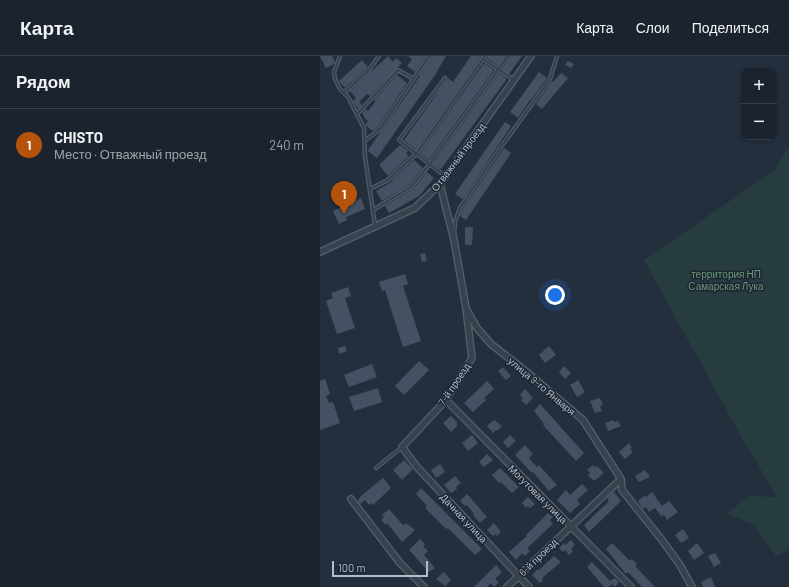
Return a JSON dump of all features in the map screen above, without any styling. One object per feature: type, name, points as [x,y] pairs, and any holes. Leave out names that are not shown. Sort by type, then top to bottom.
[{"type":"street","name":"Отважный проезд","points":[[320,252],[415,208],[440,184],[531,56]]},
{"type":"street","name":"7-й проезд","points":[[402,447],[446,400],[472,358],[466,308],[454,240],[440,184]]},
{"type":"street","name":"улица 9-го Января","points":[[466,308],[478,328],[491,344],[528,373],[583,420],[621,479],[622,490],[662,540],[680,565],[692,587]]},
{"type":"street","name":"Могутовая улица","points":[[446,400],[631,587]]},
{"type":"street","name":"Дачная улица","points":[[402,447],[417,467],[529,587]]},
{"type":"street","name":"6-й проезд","points":[[507,587],[621,479]]},
{"type":"street","points":[[351,499],[400,563],[424,587]]},
{"type":"lane","points":[[340,56],[334,72],[335,79],[340,89],[348,97],[364,128],[365,157],[376,227]]},
{"type":"lane","points":[[344,93],[369,70],[379,56]]},
{"type":"lane","points":[[365,140],[379,130],[430,56]]},
{"type":"lane","points":[[370,189],[388,180],[416,154],[485,56]]},
{"type":"lane","points":[[373,210],[412,186],[429,165],[508,56]]},
{"type":"lane","points":[[454,240],[455,222],[460,208],[501,147],[550,79],[557,56]]},
{"type":"lane","points":[[483,59],[514,80]]},
{"type":"lane","points":[[357,114],[398,70],[414,79]]},
{"type":"lane","points":[[445,78],[399,140],[445,177]]},
{"type":"lane","points":[[376,468],[402,447]]},
{"type":"green space","name":"территория НП Самарская Лука","points":[[789,145],[789,550],[776,556],[755,526],[727,513],[750,496],[777,497],[742,438],[644,260],[775,170]]},
{"type":"building","points":[[320,56],[332,56],[335,62],[326,68]]},
{"type":"building","points":[[388,56],[393,62],[396,58],[402,63],[370,96],[367,94],[359,102],[362,105],[358,109],[353,101],[356,98],[350,91]]},
{"type":"building","points":[[408,56],[426,56],[415,72],[407,66],[412,59]]},
{"type":"building","points":[[432,56],[446,56],[435,75],[377,158],[368,150],[420,76],[419,75]]},
{"type":"building","points":[[471,56],[482,56],[416,150],[404,140],[448,78],[453,82]]},
{"type":"building","points":[[488,56],[505,56],[498,66],[487,58]]},
{"type":"building","points":[[511,56],[522,56],[509,74],[502,69]]},
{"type":"building","points":[[362,60],[368,67],[345,88],[339,81]]},
{"type":"building","points":[[568,61],[574,64],[571,68],[565,65]]},
{"type":"building","points":[[484,63],[494,70],[429,160],[420,153]]},
{"type":"building","points":[[539,72],[547,78],[518,118],[510,112]]},
{"type":"building","points":[[499,73],[506,78],[506,80],[441,169],[433,164]]},
{"type":"building","points":[[561,73],[568,78],[542,109],[536,104],[552,81],[553,82]]},
{"type":"building","points":[[397,75],[407,83],[377,128],[373,131],[365,125],[368,121],[362,113],[366,109],[368,111],[375,102],[374,100]]},
{"type":"building","points":[[505,122],[511,126],[463,199],[455,194]]},
{"type":"building","points":[[400,145],[408,151],[406,153],[409,156],[388,176],[380,164]]},
{"type":"building","points":[[504,148],[511,153],[466,220],[460,216],[462,210]]},
{"type":"building","points":[[414,160],[423,168],[410,184],[382,201],[376,191],[393,181],[392,180]]},
{"type":"building","points":[[427,172],[434,178],[419,196],[389,213],[385,206],[414,188]]},
{"type":"building","points":[[361,198],[365,209],[346,217],[347,220],[339,224],[333,211]]},
{"type":"building","points":[[465,227],[473,227],[472,245],[465,245]]},
{"type":"building","points":[[425,253],[427,261],[422,262],[420,254]]},
{"type":"building","points":[[405,274],[408,284],[403,286],[421,341],[403,347],[385,290],[382,291],[379,282]]},
{"type":"building","points":[[348,287],[351,296],[345,298],[355,328],[337,334],[326,301],[333,298],[331,293]]},
{"type":"building","points":[[345,346],[347,351],[339,354],[338,348]]},
{"type":"building","points":[[549,346],[556,355],[545,363],[539,355]]},
{"type":"building","points":[[419,361],[429,370],[404,395],[395,386]]},
{"type":"building","points":[[372,364],[377,377],[349,387],[344,375]]},
{"type":"building","points":[[564,366],[571,373],[565,379],[559,372]]},
{"type":"building","points":[[503,367],[511,376],[506,380],[498,371]]},
{"type":"building","points":[[325,379],[330,394],[326,396],[329,403],[333,402],[340,423],[320,430],[320,381]]},
{"type":"building","points":[[578,380],[585,392],[577,397],[570,385]]},
{"type":"building","points":[[487,381],[494,389],[484,398],[486,400],[473,412],[464,403]]},
{"type":"building","points":[[378,388],[382,402],[354,411],[349,397]]},
{"type":"building","points":[[525,389],[533,398],[526,405],[521,400],[523,398],[520,395]]},
{"type":"building","points":[[600,398],[603,405],[600,406],[602,411],[595,413],[590,401]]},
{"type":"building","points":[[540,404],[584,453],[576,461],[543,425],[544,424],[534,411]]},
{"type":"building","points":[[451,416],[458,423],[456,424],[458,425],[451,432],[443,423]]},
{"type":"building","points":[[494,420],[502,426],[493,433],[487,426]]},
{"type":"building","points":[[613,420],[614,422],[618,421],[621,426],[608,431],[605,423]]},
{"type":"building","points":[[472,435],[478,443],[468,451],[462,443]]},
{"type":"building","points":[[510,435],[516,441],[508,448],[503,442]]},
{"type":"building","points":[[629,443],[632,448],[630,449],[633,452],[625,459],[619,452]]},
{"type":"building","points":[[525,445],[533,454],[529,458],[537,467],[539,465],[557,485],[549,491],[533,472],[532,473],[515,455]]},
{"type":"building","points":[[487,454],[493,460],[484,467],[479,462]]},
{"type":"building","points":[[404,460],[413,469],[402,480],[393,470]]},
{"type":"building","points":[[440,464],[445,472],[436,478],[431,470]]},
{"type":"building","points":[[593,465],[595,467],[597,466],[604,473],[594,481],[588,475],[590,473],[587,470]]},
{"type":"building","points":[[500,468],[519,487],[512,493],[501,482],[499,483],[492,475]]},
{"type":"building","points":[[645,470],[650,477],[639,482],[635,476]]},
{"type":"building","points":[[455,476],[461,483],[456,487],[457,489],[451,493],[444,485]]},
{"type":"building","points":[[383,478],[391,488],[373,505],[371,503],[369,505],[365,500],[360,504],[358,501],[361,496]]},
{"type":"building","points":[[582,484],[588,490],[577,500],[580,504],[570,513],[557,500],[566,490],[570,495]]},
{"type":"building","points":[[421,488],[482,549],[475,555],[425,508],[427,506],[416,494]]},
{"type":"building","points":[[614,492],[621,501],[589,532],[584,525],[609,501],[607,498]]},
{"type":"building","points":[[652,492],[662,506],[669,501],[678,512],[667,520],[664,515],[661,516],[655,508],[649,512],[646,507],[643,509],[638,501],[645,495],[646,497]]},
{"type":"building","points":[[467,494],[487,517],[480,523],[467,505],[465,506],[460,501]]},
{"type":"building","points":[[528,497],[535,504],[530,508],[528,506],[526,508],[522,503]]},
{"type":"building","points":[[389,509],[402,524],[404,525],[406,523],[415,530],[402,542],[387,523],[386,525],[381,520],[384,517],[382,515]]},
{"type":"building","points":[[548,513],[553,517],[550,520],[553,524],[527,548],[530,551],[525,556],[522,553],[516,560],[509,552],[527,536],[526,535]]},
{"type":"building","points":[[494,523],[501,532],[497,536],[496,534],[493,536],[487,530]]},
{"type":"building","points":[[683,529],[689,538],[681,543],[675,535]]},
{"type":"building","points":[[420,539],[425,544],[423,546],[428,551],[424,555],[435,568],[429,572],[409,550]]},
{"type":"building","points":[[571,540],[575,545],[571,549],[573,551],[569,555],[565,550],[563,552],[559,548],[564,543],[565,545]]},
{"type":"building","points":[[612,543],[630,561],[632,559],[637,564],[635,566],[655,587],[642,587],[628,572],[626,574],[606,549]]},
{"type":"building","points":[[697,543],[704,553],[694,560],[688,551]]},
{"type":"building","points":[[715,553],[721,563],[714,567],[708,556]]},
{"type":"building","points":[[554,556],[561,562],[542,578],[543,580],[540,583],[532,575]]},
{"type":"building","points":[[592,562],[610,581],[615,578],[619,582],[615,587],[612,584],[608,587],[604,587],[587,567]]},
{"type":"building","points":[[496,565],[502,572],[495,579],[499,582],[494,587],[491,583],[487,587],[474,587]]},
{"type":"building","points":[[444,572],[451,580],[445,586],[436,579]]},
{"type":"building","points":[[711,577],[715,587],[703,587],[701,582]]},
{"type":"place","name":"CHISTO","points":[[344,214]]}]
